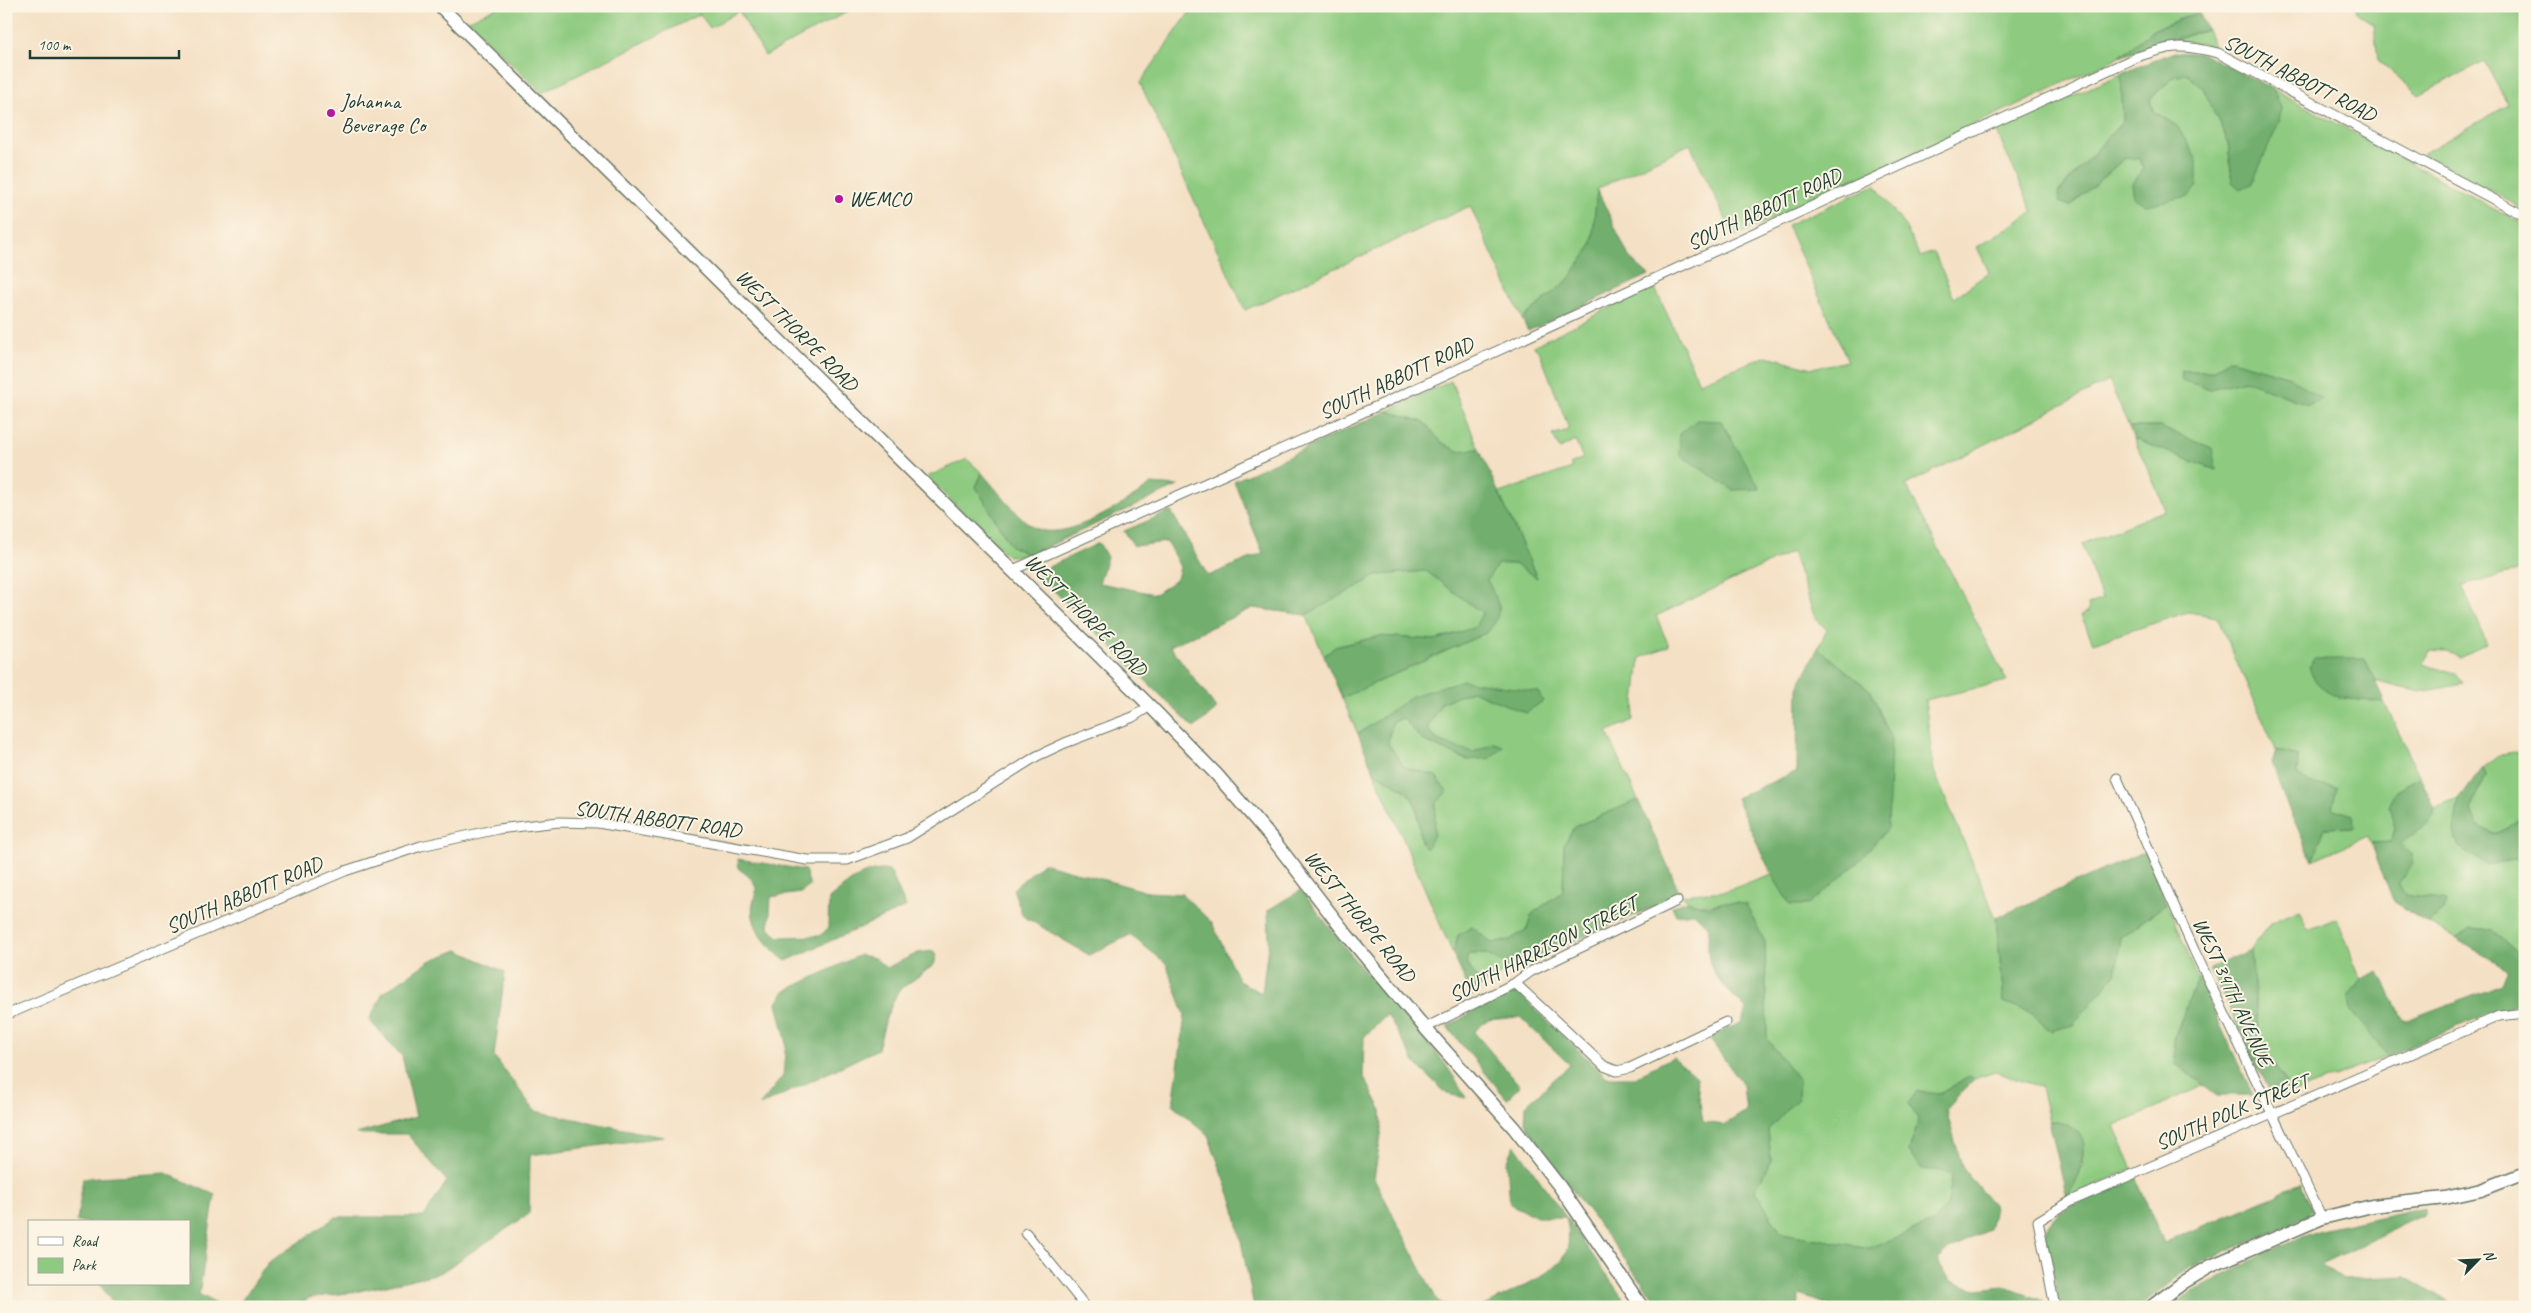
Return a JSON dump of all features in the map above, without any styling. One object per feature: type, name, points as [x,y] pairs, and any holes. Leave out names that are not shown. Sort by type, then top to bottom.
[{"type":"street","name":"WEST THORPE ROAD","points":[[440,6],[1013,570],[1217,775],[1275,842],[1347,935],[1425,1028],[1514,1128],[1560,1187],[1642,1307]]},
{"type":"street","name":"SOUTH ABBOTT ROAD","points":[[1013,570],[1395,398],[2137,56],[2170,46],[2194,47],[2218,53],[2525,216]]},
{"type":"street","name":"SOUTH ABBOTT ROAD","points":[[6,1015],[345,871],[422,846],[498,829],[559,822],[598,824],[807,860],[847,860],[906,838],[1037,756],[1065,743],[1133,717],[1150,706]]},
{"type":"street","name":"WEST 34TH AVENUE","points":[[2117,778],[2270,1114],[2322,1218]]},
{"type":"street","name":"SOUTH HARRISON STREET","points":[[1425,1028],[1515,983],[1530,972],[1677,901]]},
{"type":"street","points":[[1515,983],[1604,1066],[1617,1071],[1630,1068],[1726,1022]]},
{"type":"street","name":"SOUTH POLK STREET","points":[[2055,1307],[2038,1221],[2071,1201],[2499,1016],[2525,1013]]},
{"type":"street","points":[[2151,1307],[2184,1282],[2211,1266],[2322,1218],[2372,1206],[2445,1198],[2481,1190],[2525,1173]]},
{"type":"street","points":[[1026,1233],[1086,1307]]},
{"type":"green space","points":[[500,6],[858,6],[765,56],[739,11],[710,28],[700,14],[542,93],[467,21]]},
{"type":"green space","points":[[1194,6],[2212,6],[2155,29],[2119,57],[1734,237],[1690,144],[1597,189],[1592,245],[1568,280],[1522,319],[1470,206],[1245,310],[1140,83]]},
{"type":"green space","points":[[2357,6],[2525,6],[2525,210],[2422,154],[2508,105],[2484,61],[2419,95],[2378,60],[2374,25],[2356,12]]},
{"type":"green space","points":[[2199,13],[2207,29],[2119,57],[2155,29]]},
{"type":"green space","points":[[2207,29],[2214,46],[2176,40]]},
{"type":"green space","points":[[2174,52],[2204,54],[2273,89],[2281,108],[2279,122],[2252,184],[2240,189],[2232,182],[2228,142],[2203,88],[2187,74],[2174,77],[2150,99],[2153,111],[2177,126],[2197,160],[2197,186],[2189,196],[2146,205],[2134,198],[2132,184],[2144,169],[2140,159],[2126,157],[2070,206],[2059,202],[2058,193],[2123,121],[2121,74]]},
{"type":"green space","points":[[2121,74],[2123,121],[2058,192],[2070,206],[2126,157],[2140,159],[2144,169],[2132,184],[2134,198],[2177,126],[2153,111],[2150,99],[2174,77],[2187,74],[2203,88],[2228,142],[2232,182],[2281,108],[2273,89],[2525,225],[2525,569],[2462,586],[2487,644],[2460,657],[2447,652],[2430,651],[2424,663],[2456,674],[2463,684],[2420,692],[2374,681],[2365,660],[2339,698],[2384,702],[2420,777],[2397,790],[2395,829],[2390,842],[2371,843],[2368,836],[2312,860],[2325,828],[2354,827],[2332,808],[2336,788],[2311,784],[2297,775],[2298,756],[2276,750],[2217,617],[2188,612],[2093,643],[2081,615],[2089,611],[2088,605],[2102,599],[2082,544],[2166,510],[2134,439],[2216,470],[2160,427],[2129,427],[2109,381],[1906,485],[2007,681],[1925,700],[1934,771],[1996,918],[2004,1002],[2034,1014],[2050,1031],[2115,974],[2121,937],[2167,903],[2198,978],[2173,1040],[2176,1064],[2204,1085],[2114,1127],[2133,1169],[2067,1197],[2084,1164],[2069,1125],[2049,1121],[2041,1087],[1995,1072],[1974,1079],[1970,1076],[1941,1093],[1917,1091],[1919,1119],[1909,1151],[1922,1169],[1942,1171],[1953,1175],[1948,1204],[1934,1222],[1870,1248],[1781,1233],[1755,1191],[1771,1160],[1768,1130],[1797,1098],[1799,1080],[1767,1039],[1765,942],[1724,902],[1701,905],[1691,902],[1681,895],[1725,891],[1772,875],[1790,905],[1871,691],[1818,648],[1827,630],[1815,618],[1792,552],[1656,616],[1669,646],[1640,658],[1633,720],[1607,732],[1638,800],[1574,827],[1564,845],[1563,891],[1532,914],[1527,929],[1510,940],[1492,943],[1458,935],[1453,954],[1374,772],[1399,787],[1412,798],[1418,815],[1421,843],[1434,835],[1436,776],[1404,767],[1388,743],[1392,723],[1403,718],[1422,740],[1467,760],[1494,743],[1474,753],[1439,742],[1427,728],[1442,702],[1472,691],[1526,713],[1463,680],[1412,697],[1358,734],[1342,698],[1488,632],[1500,608],[1487,580],[1498,563],[1515,564],[1537,578],[1499,493],[1572,468],[1570,464],[1583,458],[1575,441],[1560,449],[1552,435],[1568,430],[1568,426],[1540,353],[1533,346],[1654,286],[1699,382],[1767,356],[1812,368],[1848,361],[1787,225],[1875,185],[1906,228],[1920,257],[1933,252],[1936,256],[1954,298],[1989,272],[1977,247],[2033,212],[1996,130]],"holes":[[[2229,359],[2290,377],[2308,405],[2245,380],[2210,389],[2182,371],[2213,371]]]},
{"type":"green space","points":[[1597,189],[1629,257],[1649,275],[1528,331],[1522,319],[1568,280],[1592,245]]},
{"type":"green space","points":[[2229,359],[2290,377],[2321,399],[2308,405],[2245,380],[2210,389],[2181,380],[2182,371],[2213,371]]},
{"type":"green space","points":[[1451,381],[1479,449],[1457,451],[1441,442],[1424,422],[1387,411]]},
{"type":"green space","points":[[1387,411],[1424,422],[1441,442],[1457,451],[1479,449],[1537,578],[1515,564],[1498,564],[1487,580],[1498,606],[1497,618],[1488,632],[1342,698],[1324,656],[1335,647],[1380,636],[1436,640],[1475,627],[1482,613],[1426,571],[1378,575],[1306,615],[1253,608],[1170,646],[1217,709],[1194,728],[1036,573],[1099,543],[1107,557],[1099,583],[1155,594],[1177,579],[1180,567],[1167,542],[1134,546],[1124,531],[1171,511],[1208,576],[1263,553],[1234,481]]},
{"type":"green space","points":[[1697,420],[1721,421],[1760,489],[1733,490],[1680,455],[1679,434]]},
{"type":"green space","points":[[2129,427],[2160,427],[2212,448],[2216,470],[2134,439]]},
{"type":"green space","points":[[967,459],[982,473],[976,487],[1011,546],[1029,555],[1008,556],[927,477]]},
{"type":"green space","points":[[982,473],[1021,517],[1033,527],[1045,531],[1077,526],[1094,519],[1127,501],[1151,484],[1178,486],[1029,555],[1011,546],[976,487]]},
{"type":"green space","points":[[1426,571],[1483,613],[1476,627],[1436,640],[1380,636],[1335,647],[1324,656],[1306,615],[1378,575]]},
{"type":"green space","points":[[1818,648],[1871,691],[1891,739],[1888,828],[1856,864],[1808,905],[1790,905],[1772,875],[1736,798],[1797,771],[1798,688]]},
{"type":"green space","points":[[2314,659],[2365,659],[2384,702],[2350,699],[2329,692],[2320,686],[2313,677],[2309,666]]},
{"type":"green space","points":[[1463,680],[1538,692],[1543,701],[1526,713],[1472,691],[1442,702],[1427,729],[1439,742],[1473,752],[1494,743],[1503,746],[1491,758],[1468,760],[1422,740],[1403,718],[1392,723],[1388,743],[1404,767],[1436,776],[1447,791],[1436,804],[1434,835],[1426,849],[1421,843],[1417,806],[1407,791],[1374,772],[1358,734],[1412,696]]},
{"type":"green space","points":[[2276,750],[2298,756],[2297,775],[2311,784],[2337,788],[2332,808],[2353,815],[2354,827],[2325,828],[2312,860],[2283,796],[2272,763]]},
{"type":"green space","points":[[2515,752],[2525,755],[2525,813],[2507,829],[2494,834],[2477,825],[2471,810],[2485,775],[2482,768],[2501,754]]},
{"type":"green space","points":[[2482,768],[2485,775],[2471,810],[2477,825],[2494,834],[2507,829],[2525,813],[2525,854],[2519,859],[2486,865],[2458,846],[2454,832],[2459,799]]},
{"type":"green space","points":[[2420,777],[2435,808],[2430,821],[2401,845],[2411,855],[2413,864],[2398,884],[2405,894],[2446,901],[2443,911],[2428,923],[2393,901],[2371,843],[2391,842],[2395,829],[2389,806],[2397,790]]},
{"type":"green space","points":[[2459,799],[2454,832],[2519,859],[2525,854],[2525,960],[2493,930],[2471,928],[2456,939],[2428,923],[2443,911],[2446,901],[2404,894],[2398,884],[2412,864],[2411,854],[2400,845],[2430,821],[2435,808]]},
{"type":"green space","points":[[1638,800],[1681,895],[1511,968],[1486,954],[1468,954],[1466,962],[1481,986],[1472,996],[1453,954],[1458,935],[1472,927],[1492,943],[1510,940],[1527,929],[1532,914],[1563,891],[1564,845],[1574,827]]},
{"type":"green space","points":[[2145,851],[2167,903],[2121,937],[2115,974],[2073,1025],[2050,1031],[2034,1014],[2004,1002],[1996,918]]},
{"type":"green space","points":[[738,859],[805,870],[810,886],[801,893],[771,897],[769,927],[778,937],[820,936],[828,928],[829,899],[857,878],[873,871],[890,871],[906,907],[786,961],[771,948],[758,930],[752,909],[756,887],[754,882],[739,869]]},
{"type":"green space","points":[[1043,863],[1148,892],[1182,894],[1212,923],[1239,981],[1262,993],[1269,938],[1268,910],[1301,890],[1355,960],[1443,1060],[1466,1098],[1447,1094],[1416,1064],[1387,1015],[1364,1037],[1363,1075],[1381,1109],[1382,1129],[1374,1178],[1438,1302],[1456,1307],[1254,1307],[1234,1205],[1208,1135],[1173,1105],[1185,1015],[1166,963],[1130,935],[1089,955],[1023,916],[1013,889]]},
{"type":"green space","points":[[1688,901],[1709,907],[1724,902],[1746,904],[1765,942],[1767,1039],[1799,1080],[1798,1098],[1768,1130],[1771,1160],[1755,1191],[1781,1233],[1870,1248],[1934,1222],[1948,1204],[1952,1175],[1942,1171],[1922,1169],[1909,1151],[1919,1119],[1908,1104],[1917,1091],[1941,1093],[1971,1076],[1974,1079],[1946,1110],[1962,1166],[1994,1208],[1989,1230],[1949,1249],[1937,1260],[1950,1281],[1976,1289],[2005,1286],[2044,1301],[2044,1307],[1834,1307],[1800,1295],[1798,1307],[1661,1307],[1553,1165],[1525,1123],[1526,1105],[1570,1065],[1520,1017],[1487,1020],[1474,1032],[1520,1086],[1507,1099],[1447,1027],[1500,996],[1518,993],[1607,1077],[1634,1077],[1673,1057],[1696,1077],[1703,1122],[1724,1125],[1746,1111],[1743,1085],[1709,1038],[1742,1022],[1746,1009],[1714,974],[1708,955],[1709,927],[1694,913],[1676,915],[1672,906]]},
{"type":"green space","points":[[2299,910],[2308,930],[2337,918],[2361,980],[2349,996],[2351,1011],[2388,1056],[2293,1093],[2259,1041],[2251,950],[2269,924]]},
{"type":"green space","points":[[2471,928],[2493,930],[2525,960],[2525,1003],[2499,1009],[2388,1056],[2351,1011],[2349,996],[2361,980],[2379,972],[2404,1021],[2502,984],[2508,969],[2456,939]]},
{"type":"green space","points":[[458,950],[505,972],[494,1056],[535,1111],[663,1137],[530,1155],[529,1214],[440,1273],[355,1292],[308,1298],[301,1307],[237,1307],[268,1263],[336,1217],[424,1217],[447,1181],[407,1134],[356,1134],[416,1117],[402,1056],[369,1020],[383,993],[429,961]]},
{"type":"green space","points":[[2251,950],[2259,1041],[2293,1093],[2272,1098],[2210,968]]},
{"type":"green space","points":[[933,951],[937,955],[934,965],[898,991],[886,1018],[878,1049],[759,1106],[783,1076],[786,1040],[777,1003],[785,991],[860,955],[875,958],[886,968],[918,953]]},
{"type":"green space","points":[[1468,954],[1486,954],[1511,968],[1481,986],[1466,962]]},
{"type":"green space","points":[[2198,978],[2253,1095],[2217,1095],[2176,1064],[2173,1040]]},
{"type":"green space","points":[[2049,1121],[2068,1125],[2077,1132],[2082,1140],[2084,1149],[2083,1159],[2067,1197]]},
{"type":"green space","points":[[1515,1145],[1566,1217],[1537,1217],[1510,1204],[1507,1162]]},
{"type":"green space","points":[[166,1173],[215,1195],[199,1294],[223,1307],[115,1307],[101,1286],[190,1286],[190,1220],[77,1220],[83,1178]]},
{"type":"green space","points":[[2135,1176],[2164,1243],[2301,1184],[2312,1210],[2307,1217],[2187,1269],[2140,1307],[2060,1307],[2046,1238],[2047,1226],[2058,1213]]},
{"type":"green space","points":[[2425,1207],[2425,1214],[2322,1264],[2343,1279],[2406,1276],[2458,1307],[2166,1307],[2266,1252],[2317,1231]]},
{"type":"green space","points":[[1566,1218],[1629,1307],[1481,1307],[1537,1279],[1563,1259],[1568,1244]]},
{"type":"place","name":"Johanna Beverage Co","points":[[331,113]]},
{"type":"place","name":"WEMCO","points":[[839,199]]}]
